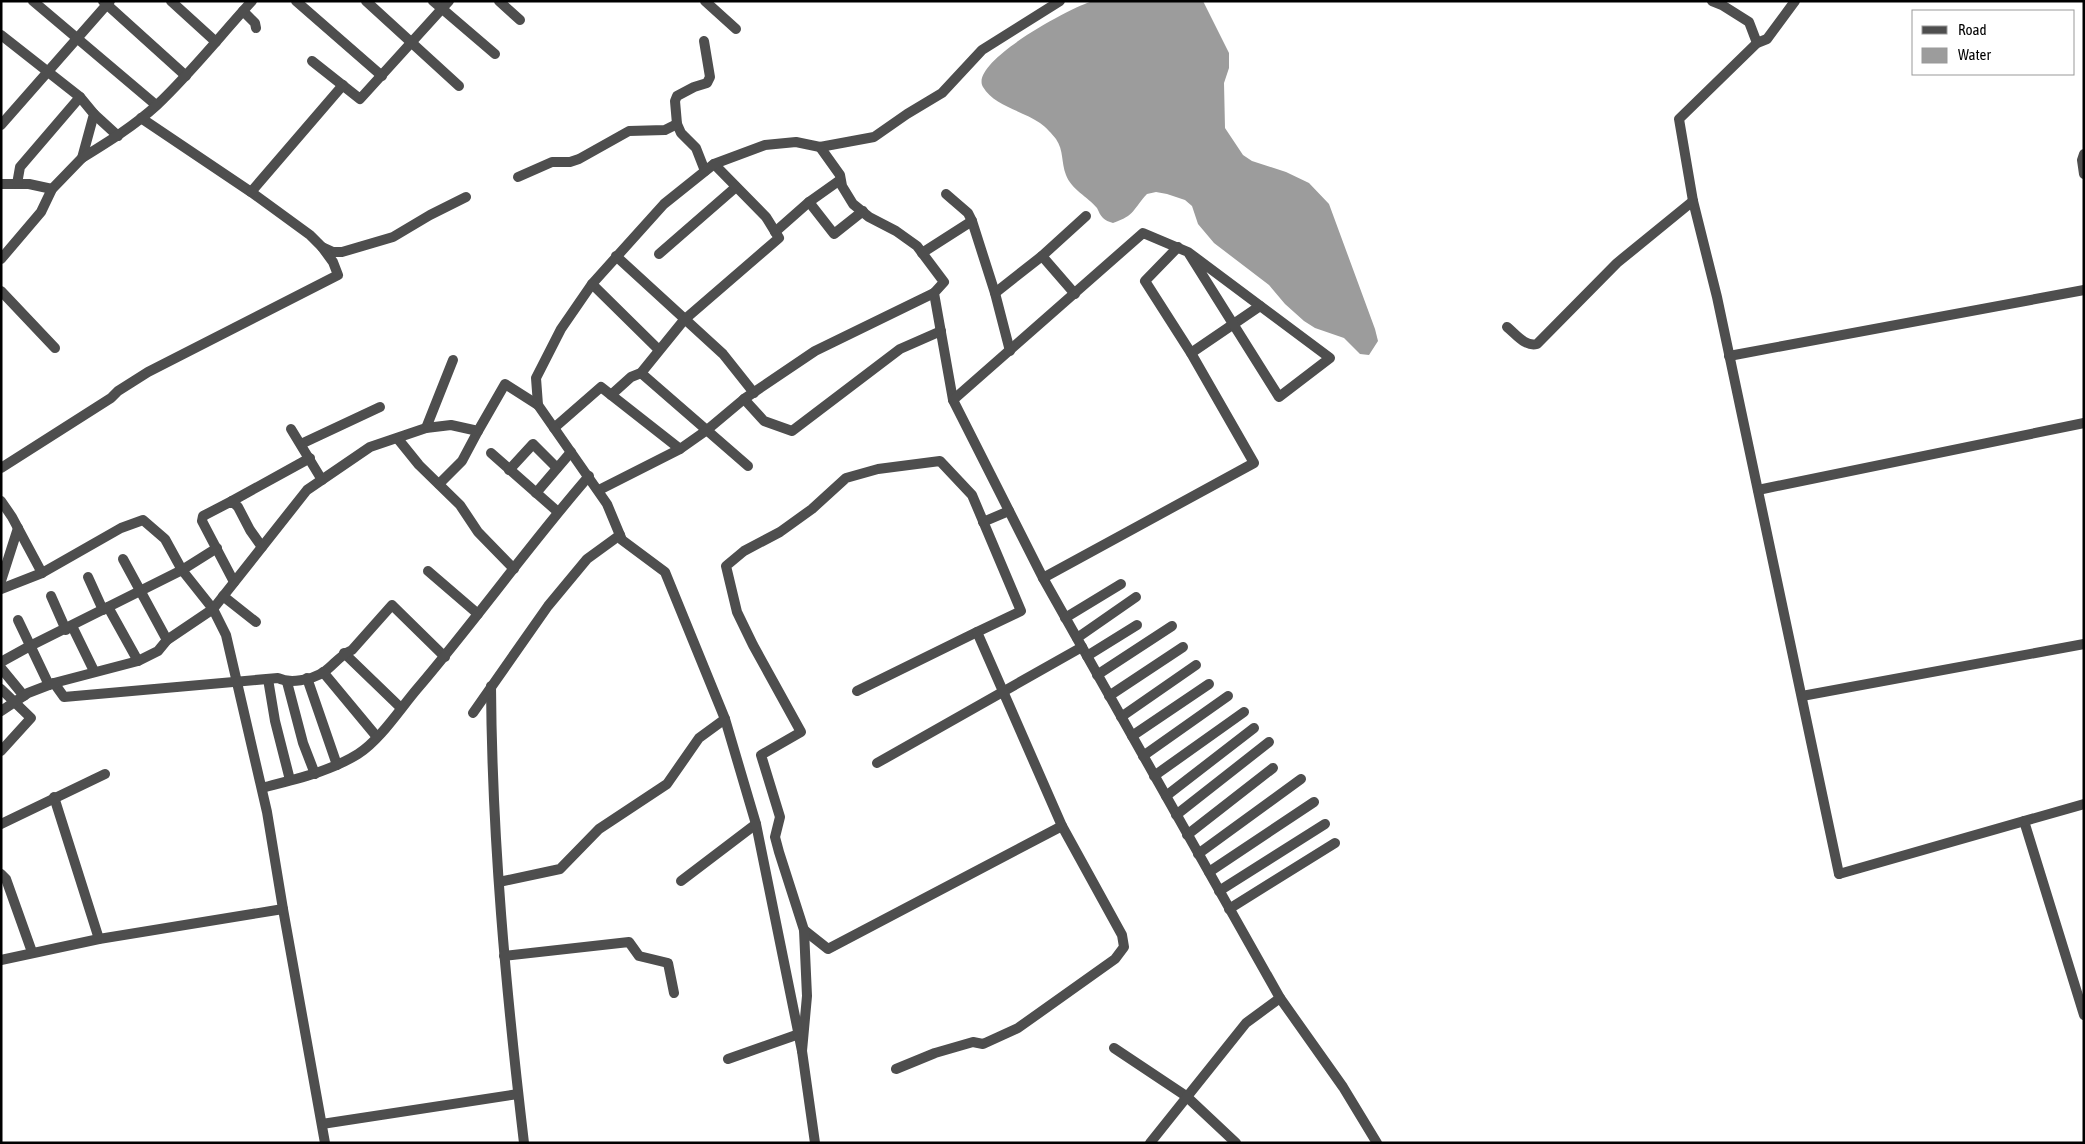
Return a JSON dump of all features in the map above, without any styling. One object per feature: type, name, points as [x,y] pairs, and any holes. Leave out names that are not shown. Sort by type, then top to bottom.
[{"type":"street","points":[[33,1],[156,106]]},
{"type":"street","points":[[171,1],[216,42]]},
{"type":"street","points":[[296,1],[382,76]]},
{"type":"street","points":[[366,1],[459,86]]},
{"type":"street","points":[[433,1],[446,5],[495,54]]},
{"type":"street","points":[[499,1],[520,20]]},
{"type":"street","points":[[705,1],[736,29]]},
{"type":"street","points":[[522,395],[536,378],[561,329],[592,284],[664,204],[714,164],[765,145],[796,142],[820,147],[874,137],[942,93],[982,50],[1060,1]]},
{"type":"street","points":[[1712,1],[1749,22],[1757,43]]},
{"type":"street","points":[[1795,1],[1767,40],[1757,43],[1679,119],[1693,200],[1729,356],[1839,874],[2084,804]]},
{"type":"street","points":[[1,125],[107,2],[186,76]]},
{"type":"street","points":[[1,258],[41,212],[52,189],[82,158],[118,136],[156,106],[186,76],[246,5]]},
{"type":"street","points":[[246,5],[256,28]]},
{"type":"street","points":[[312,61],[360,99],[446,5]]},
{"type":"street","points":[[1,35],[80,98],[118,136]]},
{"type":"street","points":[[704,41],[710,78],[707,83],[677,96],[675,101],[677,124],[681,133],[696,148],[705,171]]},
{"type":"street","points":[[251,192],[343,85]]},
{"type":"street","points":[[17,184],[20,167],[80,98]]},
{"type":"street","points":[[82,158],[94,114]]},
{"type":"street","points":[[1,468],[111,398],[118,391],[148,372],[338,275],[333,262],[322,246],[310,235],[251,192],[141,118]]},
{"type":"street","points":[[518,177],[552,162],[579,160],[629,131],[665,130],[677,124]]},
{"type":"street","points":[[599,490],[680,449],[749,396],[815,351],[934,293],[944,282],[917,246],[853,204],[840,180],[840,175],[820,147]]},
{"type":"street","points":[[2084,154],[2082,160],[2084,174]]},
{"type":"street","points":[[611,395],[630,377],[641,373],[684,320],[780,238],[766,218],[714,164]]},
{"type":"street","points":[[775,232],[809,202],[840,180]]},
{"type":"street","points":[[1,184],[29,184],[52,189]]},
{"type":"street","points":[[659,254],[736,187]]},
{"type":"street","points":[[946,194],[968,212],[972,221],[995,293],[1010,351]]},
{"type":"street","points":[[322,246],[333,252],[342,252],[393,237],[430,215],[466,197]]},
{"type":"street","points":[[1507,327],[1532,346],[1537,344],[1617,264],[1693,200]]},
{"type":"street","points":[[809,202],[834,234],[863,211]]},
{"type":"street","points":[[995,293],[1042,256],[1086,216]]},
{"type":"street","points":[[922,253],[972,221]]},
{"type":"street","points":[[953,400],[1143,233],[1188,252],[1330,358],[1279,397],[1188,252]]},
{"type":"street","points":[[1043,578],[1254,463],[1191,353],[1145,281],[1178,247]]},
{"type":"street","points":[[616,256],[723,354],[764,421],[792,431],[900,349],[940,331]]},
{"type":"street","points":[[1042,256],[1075,294]]},
{"type":"street","points":[[592,284],[658,350]]},
{"type":"street","points":[[1729,356],[2084,290]]},
{"type":"street","points":[[1,291],[55,348]]},
{"type":"street","points":[[934,293],[953,400],[1043,578],[1280,998],[1343,1087],[1378,1143]]},
{"type":"street","points":[[1191,353],[1260,306]]},
{"type":"street","points":[[426,428],[453,360]]},
{"type":"street","points":[[641,373],[748,466]]},
{"type":"street","points":[[536,378],[538,405]]},
{"type":"street","points":[[439,484],[462,461],[505,384],[538,405],[608,504],[622,540],[665,572],[725,719],[756,824],[799,1034],[815,1143]]},
{"type":"street","points":[[554,428],[601,387],[680,449]]},
{"type":"street","points":[[301,444],[380,407]]},
{"type":"street","points":[[1758,490],[2084,423]]},
{"type":"street","points":[[1,711],[24,696],[51,684],[94,671],[138,661],[158,651],[167,640],[213,610],[307,490],[370,447],[426,428],[451,425],[478,431]]},
{"type":"street","points":[[292,429],[322,480]]},
{"type":"street","points":[[398,439],[419,465],[460,505],[478,532],[514,569]]},
{"type":"street","points":[[509,470],[533,444],[557,468]]},
{"type":"street","points":[[536,493],[571,452]]},
{"type":"street","points":[[491,453],[558,512]]},
{"type":"street","points":[[234,582],[202,519],[203,516],[310,458]]},
{"type":"street","points":[[802,1051],[807,996],[804,930],[779,852],[776,837],[780,817],[762,755],[801,732],[737,612],[726,566],[744,551],[780,532],[812,509],[846,478],[878,469],[940,462],[972,495],[1021,611],[857,691]]},
{"type":"street","points":[[262,788],[315,774],[337,765],[360,753],[377,737],[445,656],[558,512],[589,476]]},
{"type":"street","points":[[1,501],[42,573]]},
{"type":"street","points":[[232,501],[238,507],[250,530],[262,547]]},
{"type":"street","points":[[983,522],[1009,512]]},
{"type":"street","points":[[1,589],[42,573],[121,528],[143,520],[165,539],[182,570],[213,610],[226,636],[262,788],[325,1143]]},
{"type":"street","points":[[1,581],[18,528]]},
{"type":"street","points":[[473,713],[548,606],[587,559],[620,536]]},
{"type":"street","points":[[1,662],[141,592],[182,570],[217,548]]},
{"type":"street","points":[[123,559],[167,640]]},
{"type":"street","points":[[428,571],[478,614]]},
{"type":"street","points":[[88,577],[138,661]]},
{"type":"street","points":[[1065,618],[1121,584]]},
{"type":"street","points":[[51,596],[94,671]]},
{"type":"street","points":[[223,596],[256,622]]},
{"type":"street","points":[[1082,647],[1136,597]]},
{"type":"street","points":[[18,620],[51,684],[64,697],[278,678],[287,682],[307,678],[323,672],[344,653],[352,650],[392,605],[445,656]]},
{"type":"street","points":[[876,763],[1002,690],[1082,647],[1137,625]]},
{"type":"street","points":[[1097,675],[1172,626]]},
{"type":"street","points":[[896,1069],[935,1053],[973,1042],[983,1044],[1018,1028],[1115,959],[1124,947],[1122,935],[1062,826],[977,632]]},
{"type":"street","points":[[1802,696],[2084,644]]},
{"type":"street","points":[[1109,696],[1183,647]]},
{"type":"street","points":[[344,653],[402,708]]},
{"type":"street","points":[[1121,717],[1196,665]]},
{"type":"street","points":[[1,668],[24,696]]},
{"type":"street","points":[[323,672],[377,737]]},
{"type":"street","points":[[307,678],[337,765]]},
{"type":"street","points":[[268,679],[275,721],[290,780]]},
{"type":"street","points":[[287,682],[303,743],[315,774]]},
{"type":"street","points":[[1132,736],[1209,684]]},
{"type":"street","points":[[491,686],[491,759],[504,956],[524,1143]]},
{"type":"street","points":[[1,689],[31,718],[1,751]]},
{"type":"street","points":[[1143,756],[1228,696]]},
{"type":"street","points":[[1154,776],[1244,712]]},
{"type":"street","points":[[499,882],[560,869],[599,829],[667,784],[699,738],[725,719]]},
{"type":"street","points":[[1166,796],[1254,728]]},
{"type":"street","points":[[1176,815],[1269,742]]},
{"type":"street","points":[[1187,835],[1273,768]]},
{"type":"street","points":[[1,824],[105,774]]},
{"type":"street","points":[[1198,854],[1300,779]]},
{"type":"street","points":[[54,797],[99,939]]},
{"type":"street","points":[[1209,872],[1314,802]]},
{"type":"street","points":[[2024,821],[2084,1015]]},
{"type":"street","points":[[681,881],[756,824]]},
{"type":"street","points":[[1219,891],[1325,824]]},
{"type":"street","points":[[804,930],[828,949],[1062,826]]},
{"type":"street","points":[[1229,909],[1335,843]]},
{"type":"street","points":[[1,874],[6,879],[32,952]]},
{"type":"street","points":[[1,960],[99,939],[283,909]]},
{"type":"street","points":[[504,956],[629,942],[639,956],[668,963],[674,993]]},
{"type":"street","points":[[1150,1143],[1246,1024],[1280,998]]},
{"type":"street","points":[[728,1059],[799,1034]]},
{"type":"street","points":[[1114,1048],[1186,1096],[1236,1143]]},
{"type":"street","points":[[322,1124],[518,1094]]},
{"type":"water","points":[[1093,1],[1203,1],[1229,53],[1229,68],[1224,83],[1225,128],[1243,155],[1252,161],[1286,172],[1309,183],[1329,204],[1375,329],[1378,341],[1369,355],[1360,354],[1344,338],[1315,328],[1304,321],[1285,304],[1269,285],[1214,243],[1198,224],[1192,206],[1185,200],[1156,192],[1147,194],[1133,212],[1126,217],[1113,223],[1105,219],[1097,208],[1068,180],[1064,170],[1059,143],[1049,131],[1033,119],[1001,104],[988,94],[983,87],[983,76],[991,64],[1006,50],[1045,24]]}]
